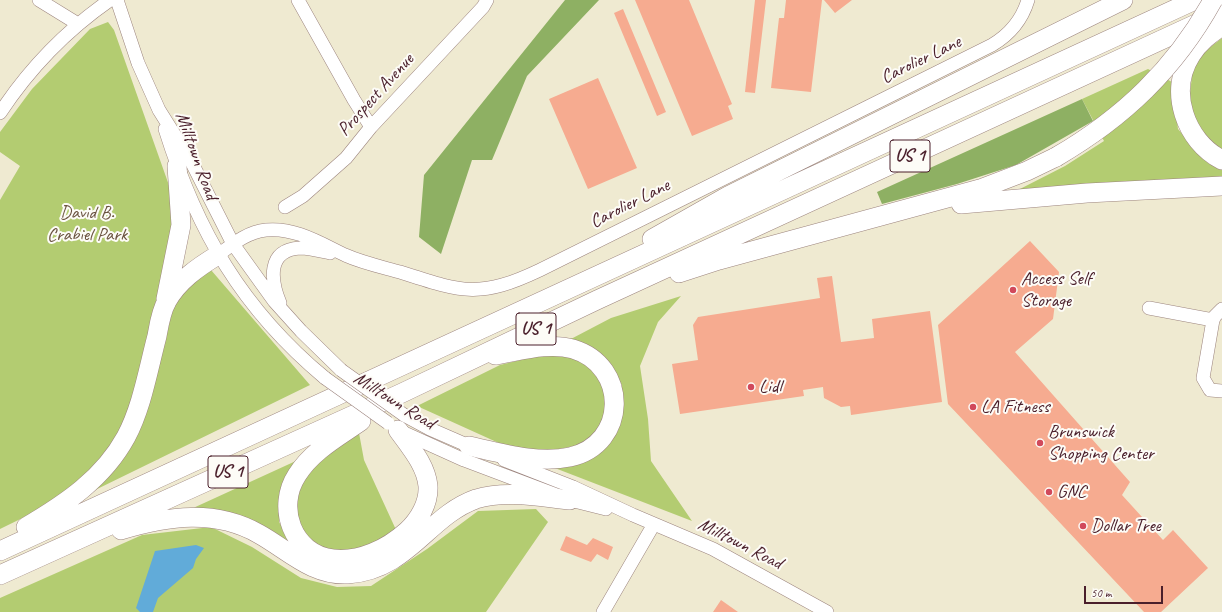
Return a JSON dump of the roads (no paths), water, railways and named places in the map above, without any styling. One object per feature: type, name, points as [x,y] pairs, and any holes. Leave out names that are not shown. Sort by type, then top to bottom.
[{"type":"highway","points":[[532,307],[728,196],[1123,0]]},
{"type":"highway","name":"US 1","points":[[0,551],[1195,0]]},
{"type":"highway","points":[[597,300],[719,260],[997,183],[1056,157],[1112,121],[1146,90],[1188,41],[1213,0]]},
{"type":"highway","name":"US 1","points":[[0,575],[402,392],[597,300],[1222,12]]},
{"type":"highway","points":[[1222,26],[1205,37],[1191,54],[1182,76],[1180,98],[1185,117],[1193,135],[1206,149],[1222,160]]},
{"type":"highway","points":[[0,543],[48,514],[79,492],[104,467],[121,445],[138,408],[166,302],[181,225],[177,166]]},
{"type":"highway","points":[[894,212],[1017,198],[1222,186]]},
{"type":"highway","points":[[166,302],[184,279],[218,256]]},
{"type":"highway","points":[[469,446],[537,458],[559,458],[577,455],[593,447],[606,434],[612,420],[615,405],[611,382],[602,368],[589,356],[573,349],[547,347],[474,358]]},
{"type":"highway","points":[[397,423],[421,464],[428,486],[426,501],[414,524],[400,537],[380,550],[356,558],[332,559],[322,556],[304,546],[294,533],[288,517],[288,493],[296,476],[320,449],[402,392]]},
{"type":"highway","points":[[53,551],[156,521],[180,517],[202,517],[223,519],[242,525],[311,567],[330,573],[349,574],[377,567],[395,558],[452,513],[475,500],[492,496],[510,495],[570,500]]},
{"type":"street","points":[[39,0],[78,24]]},
{"type":"street","points":[[0,113],[32,70],[78,24],[110,0]]},
{"type":"street","points":[[117,0],[138,63],[159,110]]},
{"type":"street","points":[[298,0],[370,126]]},
{"type":"street","name":"Prospect Avenue","points":[[285,207],[303,196],[346,158],[370,126],[483,7],[487,0]]},
{"type":"street","name":"Carolier Lane","points":[[218,256],[233,244],[253,233],[278,229],[310,238],[348,256],[447,287],[480,290],[510,284],[987,48],[1000,40],[1014,27],[1025,10],[1028,0]]},
{"type":"street","name":"Milltown Road","points":[[159,110],[177,166],[190,200],[218,256],[266,322],[296,354],[325,378],[397,423],[464,460],[570,500],[633,515]]},
{"type":"street","name":"Milltown Road","points":[[159,110],[190,161],[233,244],[259,282],[286,315],[341,370],[371,394],[397,423],[430,429],[573,487],[633,515],[713,549],[827,612]]},
{"type":"street","points":[[286,315],[273,282],[273,271],[278,258],[288,251],[300,248],[348,256]]},
{"type":"street","points":[[1149,308],[1213,320]]},
{"type":"street","points":[[1222,309],[1213,320],[1203,378],[1210,390],[1222,391]]},
{"type":"street","points":[[603,612],[654,524]]},
{"type":"water","points":[[196,545],[204,548],[196,559],[193,568],[158,598],[153,612],[140,612],[136,608],[155,551]]},
{"type":"place","name":"Access Self Storage","points":[[1013,290]]},
{"type":"place","name":"Lidl","points":[[751,387]]},
{"type":"place","name":"LA Fitness","points":[[973,407]]},
{"type":"place","name":"Brunswick Shopping Center","points":[[1040,443]]},
{"type":"place","name":"GNC","points":[[1049,492]]},
{"type":"place","name":"Dollar Tree","points":[[1083,526]]},
{"type":"park label","name":"David B. Crabiel Park","points":[[87,224]]}]
